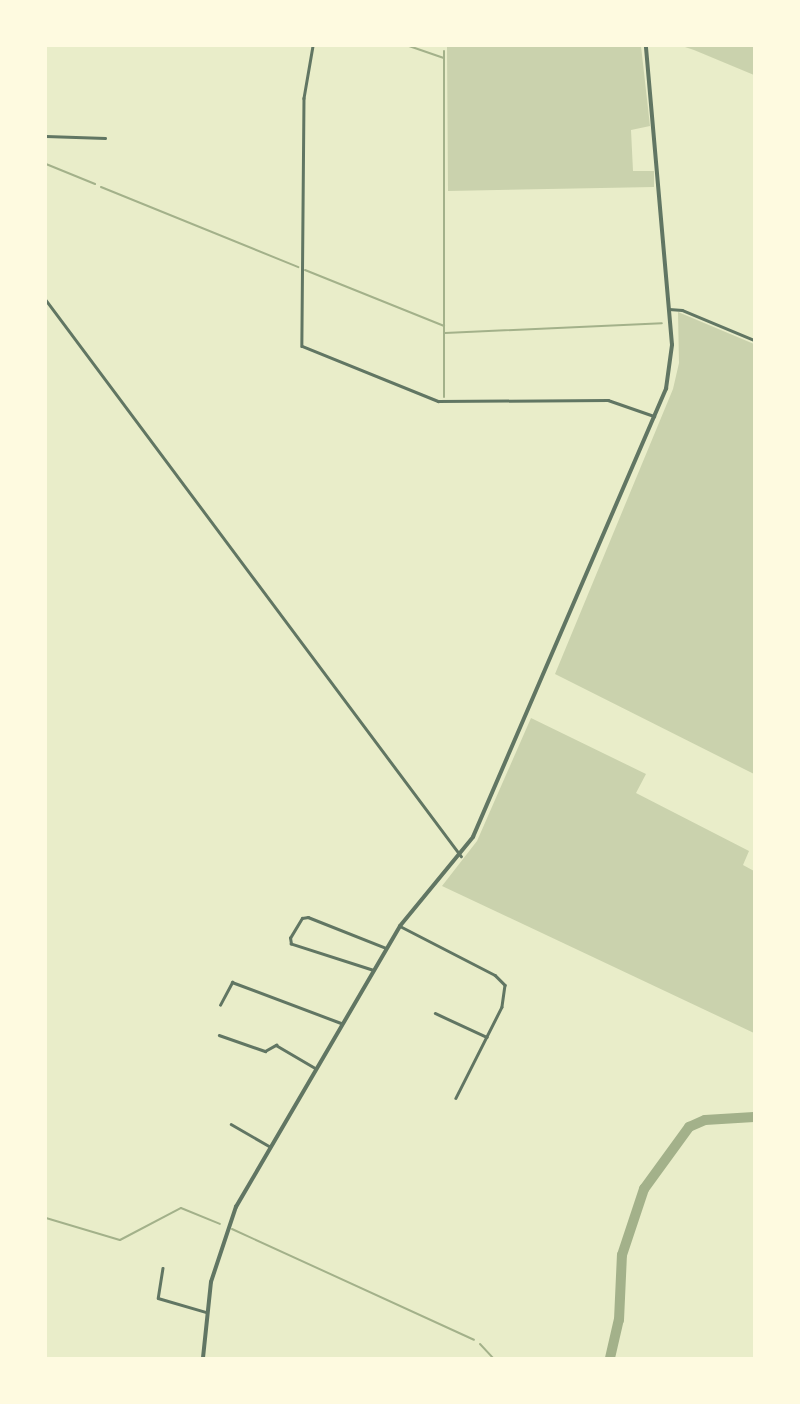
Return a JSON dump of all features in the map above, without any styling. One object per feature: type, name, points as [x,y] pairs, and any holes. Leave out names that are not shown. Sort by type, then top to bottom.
[{"type":"street","points":[[311,46],[304,98],[303,347],[438,401],[608,400],[654,416]]},
{"type":"street","points":[[203,1359],[206,1312],[226,1228],[269,1146],[372,970],[400,926],[461,856],[478,828],[654,416],[672,366],[646,46]]},
{"type":"street","points":[[46,136],[105,138]]},
{"type":"street","points":[[46,300],[461,856]]},
{"type":"street","points":[[669,310],[681,310],[754,340]]},
{"type":"street","points":[[372,970],[291,944],[290,938],[302,918],[308,917],[386,948]]},
{"type":"street","points":[[400,926],[503,981],[507,995],[456,1098]]},
{"type":"street","points":[[220,1005],[232,982],[341,1023]]},
{"type":"street","points":[[435,1013],[487,1037]]},
{"type":"street","points":[[219,1035],[265,1051],[275,1045],[315,1068]]},
{"type":"street","points":[[230,1124],[269,1146]]},
{"type":"street","points":[[163,1268],[158,1298],[206,1312]]},
{"type":"green space","points":[[447,46],[641,46],[650,126],[631,130],[633,171],[654,171],[654,187],[448,191]]},
{"type":"green space","points":[[682,46],[754,46],[754,75],[694,50]]},
{"type":"green space","points":[[678,312],[754,344],[754,774],[555,674],[673,389],[679,363]]},
{"type":"green space","points":[[531,718],[646,774],[636,793],[749,851],[743,865],[754,871],[754,1033],[442,886],[477,841]]},
{"type":"waterway","points":[[409,46],[443,58]]},
{"type":"waterway","points":[[444,51],[444,397]]},
{"type":"waterway","points":[[46,164],[95,184]]},
{"type":"waterway","points":[[101,187],[298,267]]},
{"type":"waterway","points":[[305,270],[444,326]]},
{"type":"waterway","points":[[445,333],[662,323]]},
{"type":"waterway","points":[[610,1358],[619,1320],[622,1255],[644,1189],[689,1127],[705,1120],[754,1117]]},
{"type":"waterway","points":[[46,1218],[120,1240],[181,1208],[220,1224]]},
{"type":"waterway","points":[[232,1229],[474,1340]]},
{"type":"waterway","points":[[480,1344],[493,1358]]}]
